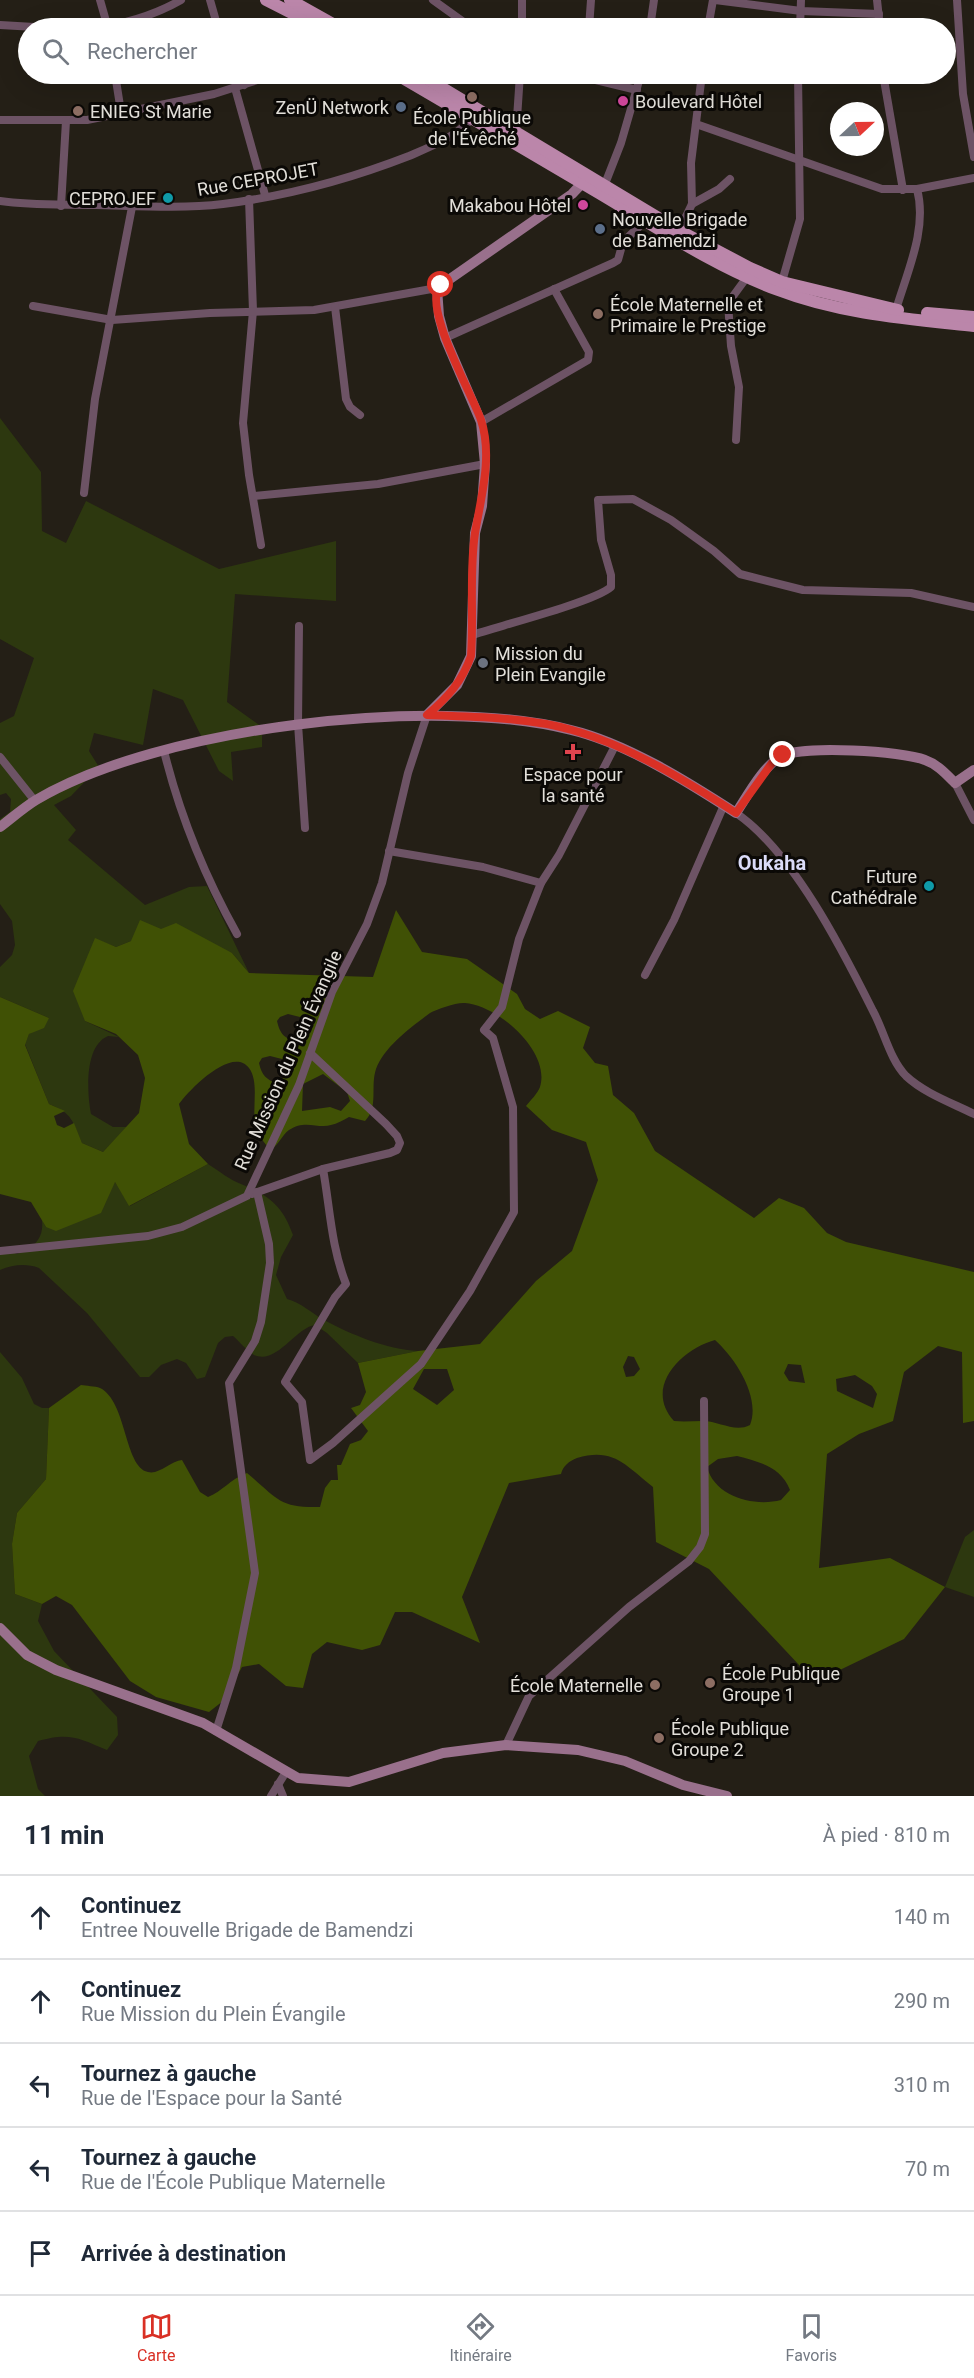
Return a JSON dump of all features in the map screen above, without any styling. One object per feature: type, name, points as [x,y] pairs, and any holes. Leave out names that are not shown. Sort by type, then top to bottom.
[{"type":"main road","points":[[266,0],[301,18]]},
{"type":"main road","points":[[290,0],[322,18]]},
{"type":"main road","points":[[416,84],[516,133],[586,180]]},
{"type":"main road","points":[[433,84],[474,114],[747,277],[845,308],[974,326]]},
{"type":"main road","points":[[602,189],[644,222],[677,235],[781,287]]},
{"type":"main road","points":[[895,314],[974,317]]},
{"type":"street","points":[[100,0],[105,18]]},
{"type":"street","points":[[137,18],[182,0]]},
{"type":"street","points":[[210,0],[215,18]]},
{"type":"street","points":[[433,0],[458,18]]},
{"type":"street","points":[[522,0],[522,18]]},
{"type":"street","points":[[589,18],[591,0]]},
{"type":"street","points":[[651,18],[654,0]]},
{"type":"street","points":[[710,18],[714,0],[801,11],[879,14]]},
{"type":"street","points":[[801,0],[801,18]]},
{"type":"street","points":[[877,0],[879,18]]},
{"type":"street","points":[[957,0],[963,94],[974,156]]},
{"type":"street","points":[[0,25],[18,26]]},
{"type":"street","points":[[117,84],[121,112]]},
{"type":"street","points":[[0,120],[66,122],[247,84]]},
{"type":"street","points":[[516,133],[519,84]]},
{"type":"street","points":[[615,84],[637,90]]},
{"type":"street","points":[[602,189],[621,143],[638,84]]},
{"type":"street","points":[[677,235],[692,204],[692,162],[701,84]]},
{"type":"street","points":[[781,287],[800,219],[798,84]]},
{"type":"street","points":[[885,84],[903,190]]},
{"type":"street","points":[[235,88],[265,195]]},
{"type":"street","name":"Rue CEPROJET","points":[[0,201],[61,206],[132,207],[223,204],[362,174],[424,150],[453,134],[474,114]]},
{"type":"street","points":[[61,206],[66,122]]},
{"type":"street","points":[[696,124],[882,189],[917,189],[974,178]]},
{"type":"street","points":[[692,204],[719,189],[730,179]]},
{"type":"street","points":[[33,306],[112,320],[335,307],[437,288],[491,253],[586,180]]},
{"type":"street","points":[[895,314],[911,262],[919,225],[917,189]]},
{"type":"street","points":[[249,199],[253,311],[243,423],[261,545]]},
{"type":"street","points":[[84,493],[95,399],[132,207]]},
{"type":"street","points":[[445,338],[531,302],[554,289],[613,263],[618,260],[622,242],[644,222]]},
{"type":"street","points":[[736,440],[739,387],[731,346],[728,303],[747,277]]},
{"type":"street","name":"Rue Mission du Plein Évangile","points":[[0,1251],[148,1236],[182,1227],[233,1205],[247,1196],[299,1085],[332,992],[367,924],[382,883],[408,773],[427,715],[464,675],[471,656],[475,533],[482,506],[485,464],[482,422],[445,338],[435,296],[437,288]]},
{"type":"street","points":[[482,422],[588,360],[589,352],[554,289]]},
{"type":"street","points":[[335,307],[346,399],[350,407],[360,416]]},
{"type":"street","points":[[253,496],[378,484],[485,464]]},
{"type":"street","points":[[472,635],[596,595],[611,587],[611,575],[601,540],[598,500],[633,499],[670,520],[714,551],[740,574],[803,590],[911,593],[974,607]]},
{"type":"street","points":[[299,626],[298,724],[304,828]]},
{"type":"street","points":[[0,827],[35,801],[74,781],[126,761],[298,724],[427,715],[507,720],[569,729],[615,747],[724,806],[736,813],[757,832],[799,880],[862,990],[902,1070],[920,1086],[974,1114]]},
{"type":"street","points":[[323,1169],[329,1205],[329,1224],[346,1284],[335,1298],[294,1371],[285,1382],[302,1402],[310,1460],[333,1443],[421,1364],[470,1292],[514,1212],[513,1107],[493,1038],[484,1030],[502,1007],[519,939],[540,883],[559,855],[615,747]]},
{"type":"street","points":[[164,751],[174,792],[196,855],[237,934]]},
{"type":"street","points":[[736,813],[772,763],[783,755],[800,752],[892,754],[926,760],[945,772],[954,783],[974,820]]},
{"type":"street","points":[[0,757],[35,801]]},
{"type":"street","points":[[954,783],[974,770]]},
{"type":"street","points":[[645,975],[674,920],[724,806]]},
{"type":"street","points":[[389,851],[483,867],[540,883]]},
{"type":"street","points":[[247,1196],[323,1169],[390,1153],[397,1149],[400,1143],[386,1124],[310,1053]]},
{"type":"street","points":[[216,1731],[236,1668],[255,1572],[229,1383],[255,1341],[263,1311],[270,1263],[269,1244],[256,1192]]},
{"type":"street","points":[[506,1745],[529,1696],[629,1607],[689,1561],[700,1547],[705,1534],[704,1401]]},
{"type":"street","points":[[0,1628],[27,1655],[56,1670],[184,1716],[216,1731],[298,1778],[349,1782],[443,1753],[506,1745],[578,1750],[625,1761],[683,1785],[727,1796]]},
{"type":"street","points":[[270,1796],[286,1772]]},
{"type":"street","points":[[278,1784],[283,1796]]},
{"type":"green space","points":[[0,418],[41,472],[42,531],[66,543],[86,501],[219,569],[336,541],[336,601],[235,594],[227,702],[262,727],[262,747],[231,752],[233,781],[219,771],[183,700],[153,689],[143,745],[94,733],[89,751],[99,767],[71,796],[54,805],[76,830],[68,840],[145,905],[189,887],[207,886],[249,973],[232,953],[131,941],[116,947],[95,939],[85,1021],[119,1037],[108,1036],[100,1041],[91,1060],[88,1083],[91,1114],[113,1127],[127,1127],[103,1152],[82,1143],[71,1119],[63,1111],[49,1104],[25,1044],[29,1034],[49,1018],[0,997],[0,967],[12,955],[15,945],[12,921],[0,904],[0,819],[10,812],[11,799],[6,793],[0,795],[0,723],[14,716],[34,658],[0,639]]},
{"type":"green space","points":[[396,910],[422,952],[467,959],[517,994],[525,1009],[540,1019],[558,1011],[590,1027],[583,1048],[595,1063],[608,1066],[613,1095],[634,1113],[655,1151],[754,1218],[779,1198],[804,1208],[827,1233],[846,1242],[974,1272],[974,1421],[963,1423],[962,1352],[938,1346],[904,1372],[893,1421],[859,1434],[827,1454],[819,1568],[890,1558],[945,1587],[904,1639],[815,1682],[709,1569],[656,1542],[653,1487],[619,1460],[601,1455],[574,1459],[565,1466],[561,1474],[509,1483],[462,1597],[480,1643],[412,1612],[395,1612],[380,1645],[362,1650],[327,1642],[312,1654],[303,1688],[286,1686],[259,1664],[242,1667],[223,1701],[209,1712],[156,1697],[130,1681],[72,1605],[56,1596],[42,1604],[15,1594],[12,1544],[17,1513],[46,1479],[49,1408],[81,1385],[100,1388],[109,1395],[116,1406],[134,1459],[148,1472],[156,1472],[182,1460],[200,1492],[208,1497],[247,1473],[287,1504],[320,1507],[325,1488],[331,1480],[338,1480],[337,1465],[341,1465],[350,1444],[361,1440],[368,1431],[351,1408],[360,1405],[366,1392],[358,1363],[418,1351],[480,1344],[536,1281],[572,1251],[598,1180],[586,1142],[552,1130],[526,1106],[540,1087],[541,1073],[530,1045],[519,1032],[492,1012],[478,1006],[461,1003],[430,1013],[399,1038],[385,1053],[376,1069],[372,1110],[365,1121],[349,1117],[326,1126],[300,1125],[287,1132],[270,1150],[257,1130],[254,1081],[249,1068],[241,1062],[232,1062],[211,1072],[179,1104],[189,1144],[208,1164],[129,1206],[115,1182],[101,1213],[56,1231],[46,1227],[31,1202],[0,1194],[0,997],[49,1018],[44,1028],[29,1034],[25,1045],[49,1104],[65,1111],[54,1116],[57,1125],[64,1128],[74,1123],[82,1143],[103,1152],[139,1113],[145,1078],[138,1055],[116,1034],[85,1021],[73,991],[95,938],[116,947],[131,941],[140,920],[161,929],[176,923],[232,953],[249,973],[373,977]],"holes":[[[288,1014],[300,1017],[305,1031],[297,1042],[283,1035],[277,1021]],[[270,1056],[282,1059],[287,1073],[278,1084],[265,1076],[259,1063],[262,1058]],[[323,1074],[347,1092],[350,1101],[341,1111],[330,1107],[302,1111],[303,1084]],[[715,1340],[723,1348],[738,1367],[749,1391],[752,1402],[750,1425],[739,1428],[709,1422],[674,1421],[666,1408],[663,1395],[665,1383],[670,1371],[690,1352]],[[628,1356],[634,1357],[640,1369],[634,1376],[626,1377],[623,1367]],[[788,1364],[801,1365],[805,1383],[789,1381],[784,1373]],[[424,1369],[447,1369],[454,1390],[437,1405],[413,1389]],[[855,1375],[872,1386],[877,1394],[873,1408],[837,1391],[836,1379]],[[737,1456],[769,1467],[781,1476],[790,1490],[781,1500],[748,1501],[727,1492],[711,1477],[707,1467],[718,1459]]]},
{"type":"green space","points":[[208,1164],[267,1197],[285,1216],[293,1235],[281,1257],[276,1275],[287,1299],[358,1336],[406,1350],[418,1351],[358,1363],[327,1333],[315,1325],[300,1332],[278,1351],[262,1357],[251,1353],[233,1336],[225,1337],[218,1343],[205,1377],[197,1379],[186,1363],[177,1359],[161,1365],[149,1377],[140,1377],[87,1313],[39,1268],[19,1265],[0,1270],[0,1247],[17,1254],[28,1249],[39,1238],[42,1220],[46,1227],[115,1182],[130,1206]]},
{"type":"green space","points":[[0,1352],[22,1378],[34,1404],[42,1408],[49,1408],[46,1479],[17,1513],[12,1544],[15,1594],[42,1604],[38,1621],[54,1651],[117,1717],[118,1735],[107,1750],[74,1738],[58,1737],[38,1741],[29,1756],[38,1789],[45,1796],[0,1796]]},
{"type":"green space","points":[[974,1530],[974,1597],[945,1587],[965,1537]]},
{"type":"place","name":"École Publique de l'Évêché","points":[[472,97]]},
{"type":"place","name":"Boulevard Hôtel","points":[[623,101]]},
{"type":"place","name":"ZenÜ Network","points":[[401,107]]},
{"type":"place","name":"ENIEG St Marie","points":[[78,111]]},
{"type":"place","name":"CEPROJEF","points":[[168,198]]},
{"type":"place","name":"Makabou Hôtel","points":[[583,205]]},
{"type":"place","name":"Nouvelle Brigade de Bamendzi","points":[[600,229]]},
{"type":"place","name":"École Maternelle et Primaire le Prestige","points":[[598,314]]},
{"type":"place","name":"Mission du Plein Evangile","points":[[483,663]]},
{"type":"place","name":"Espace pour la santé","points":[[573,752]]},
{"type":"place","name":"Future Cathédrale","points":[[929,886]]},
{"type":"place","name":"École Publique Groupe 1","points":[[710,1683]]},
{"type":"place","name":"École Maternelle","points":[[655,1685]]},
{"type":"place","name":"École Publique Groupe 2","points":[[659,1738]]},
{"type":"district","name":"Oukaha","points":[[772,863]]},
{"type":"route","points":[[441,285],[437,288],[435,296],[439,316],[445,338],[482,422],[485,464],[482,506],[475,533],[471,656],[464,675],[457,685],[427,715],[507,720],[569,729],[596,737],[655,766],[736,813],[772,763],[783,755]]}]
